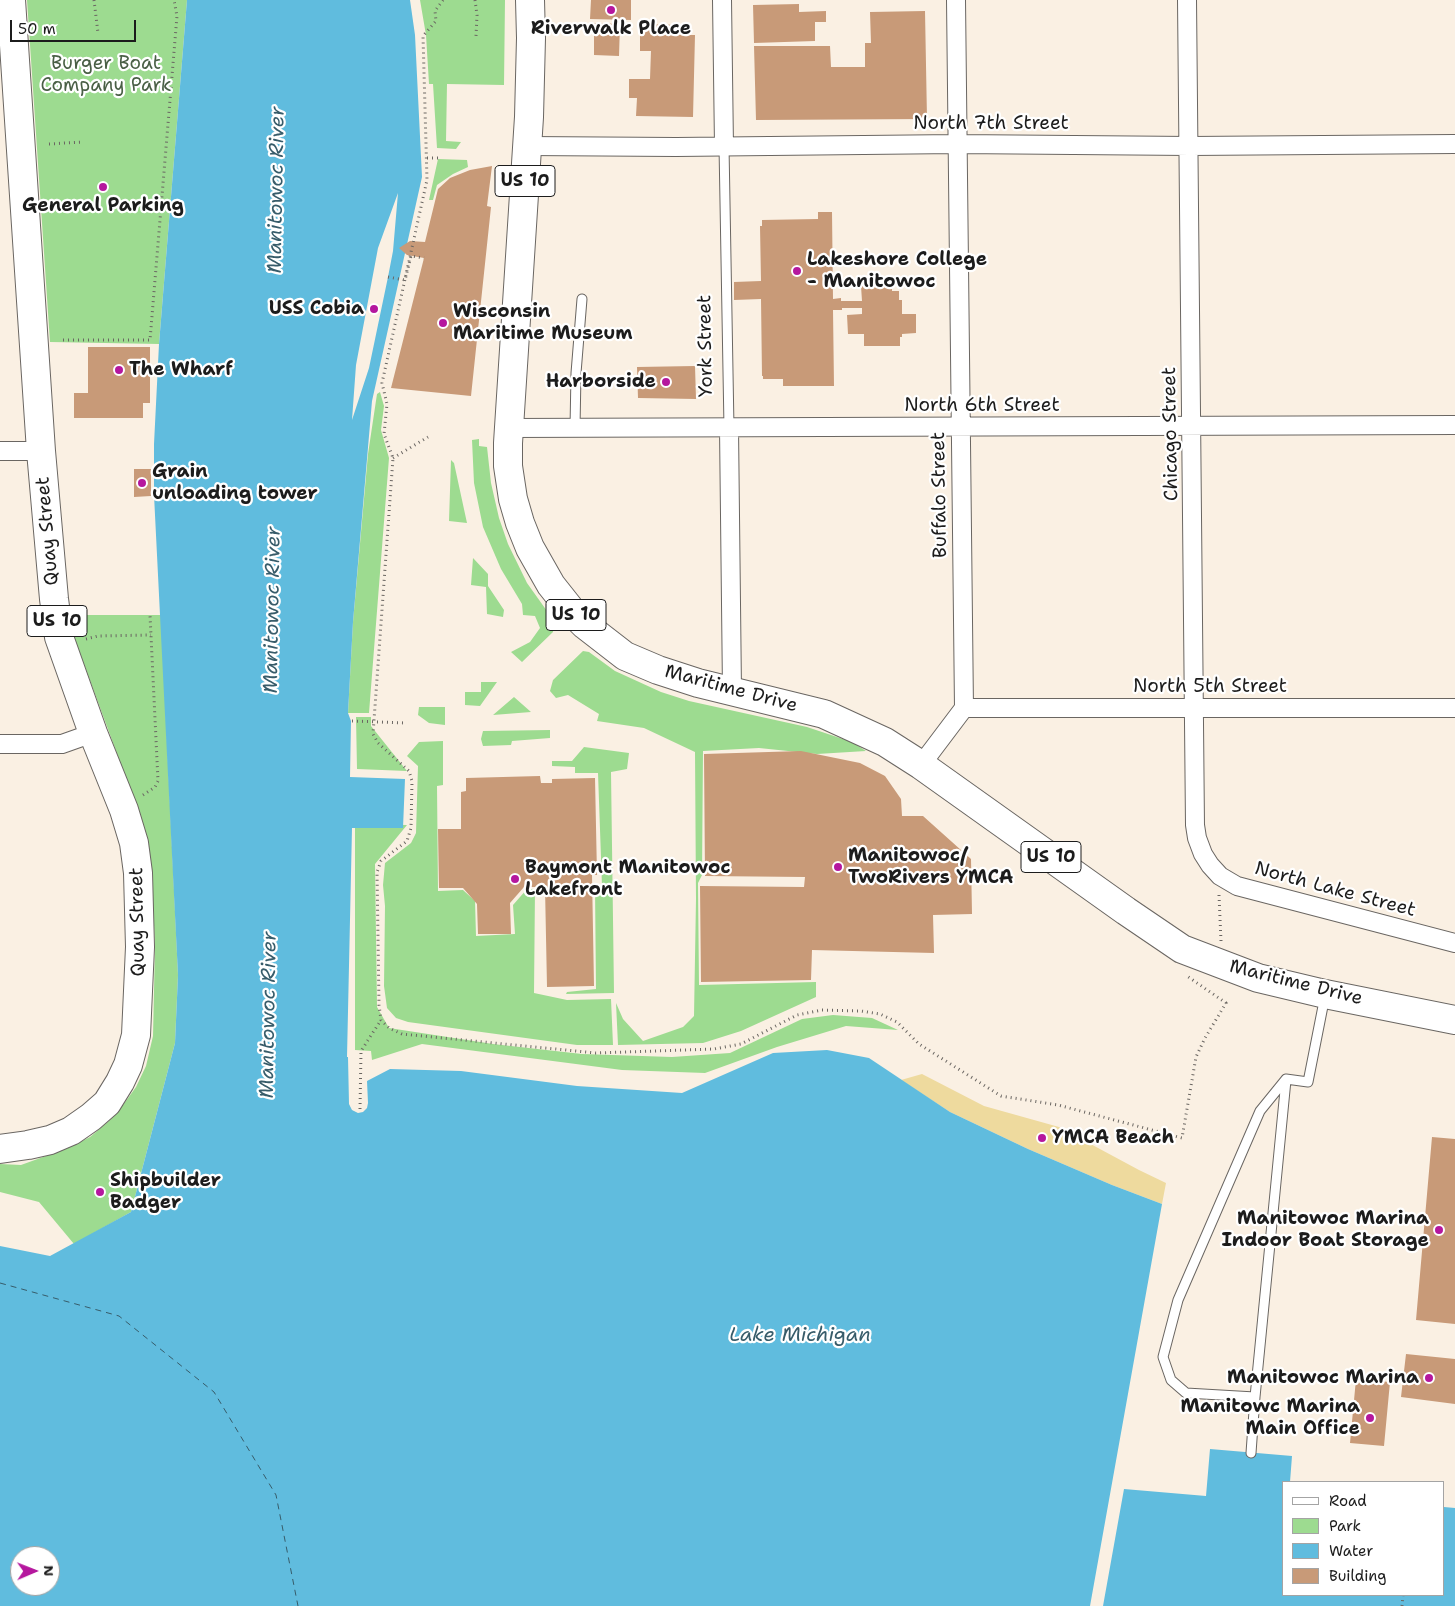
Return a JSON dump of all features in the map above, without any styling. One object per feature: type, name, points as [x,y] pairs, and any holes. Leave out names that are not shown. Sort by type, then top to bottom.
[{"type":"main road","name":"Quay Street","points":[[0,1149],[50,1140],[71,1132],[107,1103],[128,1065],[136,1035],[140,947],[138,873],[134,843],[124,810],[60,637],[54,599],[41,451],[11,0]]},
{"type":"main road","name":"Maritime Drive","points":[[530,0],[531,46],[528,146],[509,428],[509,478],[520,523],[536,560],[558,595],[585,625],[626,656],[658,670],[698,683],[824,714],[869,734],[921,765],[1126,912],[1182,949],[1258,978],[1325,994],[1455,1020]]},
{"type":"street","name":"York Street","points":[[722,0],[724,146]]},
{"type":"street","name":"Buffalo Street","points":[[956,0],[964,708]]},
{"type":"street","name":"Chicago Street","points":[[1188,0],[1195,825],[1197,838],[1203,854],[1210,865]]},
{"type":"street","name":"North 7th Street","points":[[528,146],[1455,144]]},
{"type":"street","name":"North 6th Street","points":[[509,428],[1455,425]]},
{"type":"street","name":"York Street","points":[[729,428],[732,691]]},
{"type":"street","points":[[0,451],[41,451]]},
{"type":"street","points":[[921,765],[964,708]]},
{"type":"street","name":"North 5th Street","points":[[964,708],[1455,708]]},
{"type":"street","points":[[0,744],[62,744],[94,733]]},
{"type":"street","name":"North Lake Street","points":[[1210,865],[1220,876],[1237,886],[1455,943]]},
{"type":"lane","name":"York Street","points":[[724,146],[729,428]]},
{"type":"lane","points":[[574,428],[582,299]]},
{"type":"lane","points":[[1286,1079],[1308,1082],[1325,994]]},
{"type":"lane","points":[[1255,1397],[1186,1394],[1171,1380],[1164,1357],[1178,1300],[1260,1111],[1286,1079]]},
{"type":"lane","points":[[1251,1453],[1286,1079]]},
{"type":"path","points":[[94,0],[98,33]]},
{"type":"path","points":[[63,340],[150,340],[176,16],[174,0]]},
{"type":"path","points":[[360,1109],[361,1051],[381,1020],[377,872],[381,862],[407,840],[411,828],[412,781],[409,771],[378,743],[373,734],[393,458],[384,434],[387,404],[382,383],[427,180],[423,36],[436,21],[435,11],[443,0]]},
{"type":"path","points":[[475,0],[477,15],[476,36]]},
{"type":"path","points":[[49,144],[83,142]]},
{"type":"path","points":[[427,158],[441,158]]},
{"type":"path","points":[[388,277],[405,280],[411,256],[424,258]]},
{"type":"path","points":[[393,458],[428,437]]},
{"type":"path","points":[[143,795],[155,787],[158,781],[150,615]]},
{"type":"path","points":[[86,639],[98,636],[151,635]]},
{"type":"path","points":[[352,721],[406,723]]},
{"type":"path","points":[[1219,890],[1221,942]]},
{"type":"path","points":[[381,1020],[389,1028],[402,1034],[596,1053],[714,1048],[741,1044],[797,1016],[822,1010],[861,1010],[880,1014],[897,1022],[919,1044],[1001,1096],[1058,1105],[1182,1138],[1196,1057],[1226,1002],[1181,972]]},
{"type":"green space","name":"Burger Boat Company Park","points":[[27,0],[187,0],[159,344],[50,342]]},
{"type":"green space","points":[[420,0],[505,0],[504,85],[447,84],[446,141],[461,142],[456,149],[437,148],[433,84],[429,84],[426,35]]},
{"type":"green space","points":[[438,159],[467,160],[468,167],[437,185],[433,200],[429,200]]},
{"type":"green space","points":[[380,392],[384,406],[381,430],[389,458],[369,713],[348,713],[353,622],[368,454],[377,394]]},
{"type":"green space","points":[[479,439],[479,446],[487,447],[491,483],[499,518],[508,544],[527,583],[552,618],[554,624],[553,632],[522,662],[511,652],[530,642],[540,628],[535,616],[523,615],[522,604],[501,569],[483,527],[474,483],[472,440]]},
{"type":"green space","points":[[451,460],[454,463],[467,523],[449,521]]},
{"type":"green space","points":[[473,558],[488,574],[488,586],[504,610],[503,617],[487,614],[486,587],[471,585]]},
{"type":"green space","points":[[69,615],[161,615],[178,975],[175,1043],[131,1212],[74,1244],[39,1202],[0,1192],[0,1164],[21,1165],[68,1148],[90,1137],[109,1121],[136,1087],[146,1066],[153,1036],[155,945],[151,865],[137,808],[74,637]]},
{"type":"green space","points":[[583,651],[589,652],[615,671],[661,692],[689,701],[807,727],[852,742],[866,751],[817,754],[759,748],[703,751],[702,875],[698,883],[699,985],[816,982],[816,997],[741,1031],[703,1043],[618,1045],[616,1003],[623,1019],[643,1041],[683,1027],[694,1016],[696,899],[695,752],[644,728],[597,721],[599,714],[568,695],[556,698],[550,691],[553,680]]},
{"type":"green space","points":[[481,682],[497,682],[480,706],[465,705],[465,692],[481,692]]},
{"type":"green space","points":[[514,697],[531,712],[493,715]]},
{"type":"green space","points":[[419,707],[445,707],[445,725],[429,723],[418,715]]},
{"type":"green space","points":[[356,717],[371,717],[371,726],[407,771],[357,769]]},
{"type":"green space","points":[[550,730],[550,738],[512,741],[511,745],[483,746],[481,739],[483,731]]},
{"type":"green space","points":[[443,741],[443,785],[437,786],[438,891],[463,890],[475,901],[476,936],[515,934],[513,905],[527,889],[535,889],[534,993],[567,1000],[611,999],[613,1045],[577,1045],[408,1022],[396,1018],[387,1008],[384,986],[385,906],[383,885],[385,863],[411,843],[416,833],[418,766],[407,756],[419,742]]},
{"type":"green space","points":[[584,747],[629,753],[627,769],[611,772],[614,993],[566,994],[567,992],[596,989],[595,887],[602,886],[598,773],[575,773],[575,767],[552,766],[552,761],[572,761]]},
{"type":"green space","points":[[355,824],[407,825],[375,864],[377,1007],[389,1028],[493,1044],[582,1054],[672,1057],[730,1053],[802,1019],[833,1015],[872,1018],[898,1030],[846,1026],[777,1047],[705,1073],[622,1070],[422,1044],[372,1060],[371,1051],[355,1050]]},
{"type":"sand","name":"YMCA Beach","points":[[922,1074],[984,1106],[1059,1127],[1166,1183],[1162,1204],[1028,1149],[950,1112],[901,1080]]},
{"type":"water","name":"Lake Michigan","points":[[187,0],[410,0],[415,35],[422,177],[372,401],[353,622],[348,713],[351,721],[350,777],[405,779],[403,828],[352,828],[347,1057],[349,1104],[352,1110],[358,1113],[363,1112],[367,1108],[368,1103],[367,1081],[390,1069],[461,1071],[577,1086],[682,1093],[773,1053],[827,1050],[869,1058],[950,1112],[1028,1149],[1162,1204],[1090,1606],[0,1606],[0,1246],[50,1256],[131,1212],[175,1043],[178,975],[154,495],[154,444],[159,344]],"holes":[[[398,193],[393,251],[369,368],[352,420],[356,365],[378,248]]]},
{"type":"water","points":[[1210,1449],[1292,1456],[1290,1481],[1282,1481],[1282,1596],[1445,1596],[1445,1507],[1455,1508],[1455,1606],[1103,1606],[1124,1489],[1206,1496]]},
{"type":"building","name":"Riverwalk Place","points":[[591,0],[631,0],[631,20],[590,19]]},
{"type":"building","points":[[799,4],[799,12],[826,11],[826,22],[815,22],[815,41],[754,43],[753,5]]},
{"type":"building","points":[[925,11],[927,119],[756,120],[754,46],[830,46],[831,67],[865,67],[865,43],[871,43],[870,12]]},
{"type":"building","points":[[594,23],[620,24],[619,56],[594,55]]},
{"type":"building","points":[[640,24],[684,25],[684,35],[695,35],[693,117],[636,116],[637,98],[629,98],[629,79],[650,79],[651,51],[640,51]]},
{"type":"building","name":"Wisconsin Maritime Museum","points":[[492,166],[487,206],[491,207],[471,396],[391,388],[424,258],[407,255],[399,248],[410,241],[425,242],[438,189],[450,178],[470,170]]},
{"type":"building","points":[[818,212],[832,212],[833,299],[841,298],[841,301],[862,301],[861,286],[892,286],[892,291],[899,291],[899,300],[902,300],[902,314],[916,314],[916,333],[902,334],[900,346],[864,346],[864,334],[848,334],[847,315],[862,314],[862,308],[833,310],[834,386],[783,386],[783,379],[763,379],[762,376],[761,299],[734,300],[734,282],[761,281],[760,226],[762,226],[762,220],[818,219]]},
{"type":"building","name":"The Wharf","points":[[88,347],[150,347],[150,403],[143,403],[143,418],[74,418],[74,393],[88,393]]},
{"type":"building","name":"Harborside","points":[[695,366],[696,399],[638,398],[637,367]]},
{"type":"building","name":"Grain unloading tower","points":[[134,469],[151,469],[151,496],[134,497]]},
{"type":"building","name":"Manitowoc/ TwoRivers YMCA","points":[[801,751],[860,763],[885,776],[901,799],[902,816],[923,816],[971,859],[972,914],[933,915],[934,953],[812,950],[811,980],[701,982],[700,886],[804,887],[805,877],[705,876],[704,754]]},
{"type":"building","name":"Baymont Manitowoc Lakefront","points":[[540,776],[541,783],[552,783],[552,779],[595,778],[597,875],[592,875],[594,986],[547,987],[545,887],[524,887],[510,903],[511,934],[478,934],[477,904],[463,888],[439,888],[438,829],[461,829],[461,792],[466,791],[466,778]]},
{"type":"building","name":"Manitowoc Marina Indoor Boat Storage","points":[[1432,1137],[1455,1139],[1455,1324],[1416,1320]]},
{"type":"building","name":"Manitowoc Marina","points":[[1406,1354],[1455,1359],[1455,1404],[1401,1397]]},
{"type":"building","name":"Manitowc Marina Main Office","points":[[1356,1379],[1390,1382],[1384,1446],[1350,1443]]},
{"type":"ferry route","points":[[0,1283],[119,1316],[214,1392],[276,1495],[298,1606]]},
{"type":"place","name":"Riverwalk Place","points":[[611,10]]},
{"type":"place","name":"General Parking","points":[[103,187]]},
{"type":"place","name":"Lakeshore College - Manitowoc","points":[[797,271]]},
{"type":"place","name":"USS Cobia","points":[[374,309]]},
{"type":"place","name":"Wisconsin Maritime Museum","points":[[443,323]]},
{"type":"place","name":"The Wharf","points":[[119,370]]},
{"type":"place","name":"Harborside","points":[[666,382]]},
{"type":"place","name":"Grain unloading tower","points":[[142,483]]},
{"type":"place","name":"Manitowoc/ TwoRivers YMCA","points":[[838,867]]},
{"type":"place","name":"Baymont Manitowoc Lakefront","points":[[515,879]]},
{"type":"place","name":"YMCA Beach","points":[[1042,1138]]},
{"type":"place","name":"Shipbuilder Badger","points":[[100,1192]]},
{"type":"place","name":"Manitowoc Marina Indoor Boat Storage","points":[[1439,1230]]},
{"type":"place","name":"Manitowoc Marina","points":[[1429,1378]]},
{"type":"place","name":"Manitowc Marina Main Office","points":[[1370,1418]]},
{"type":"water label","name":"Manitowoc River","points":[[277,190]]},
{"type":"water label","name":"Manitowoc River","points":[[273,610]]},
{"type":"water label","name":"Manitowoc River","points":[[269,1015]]}]
